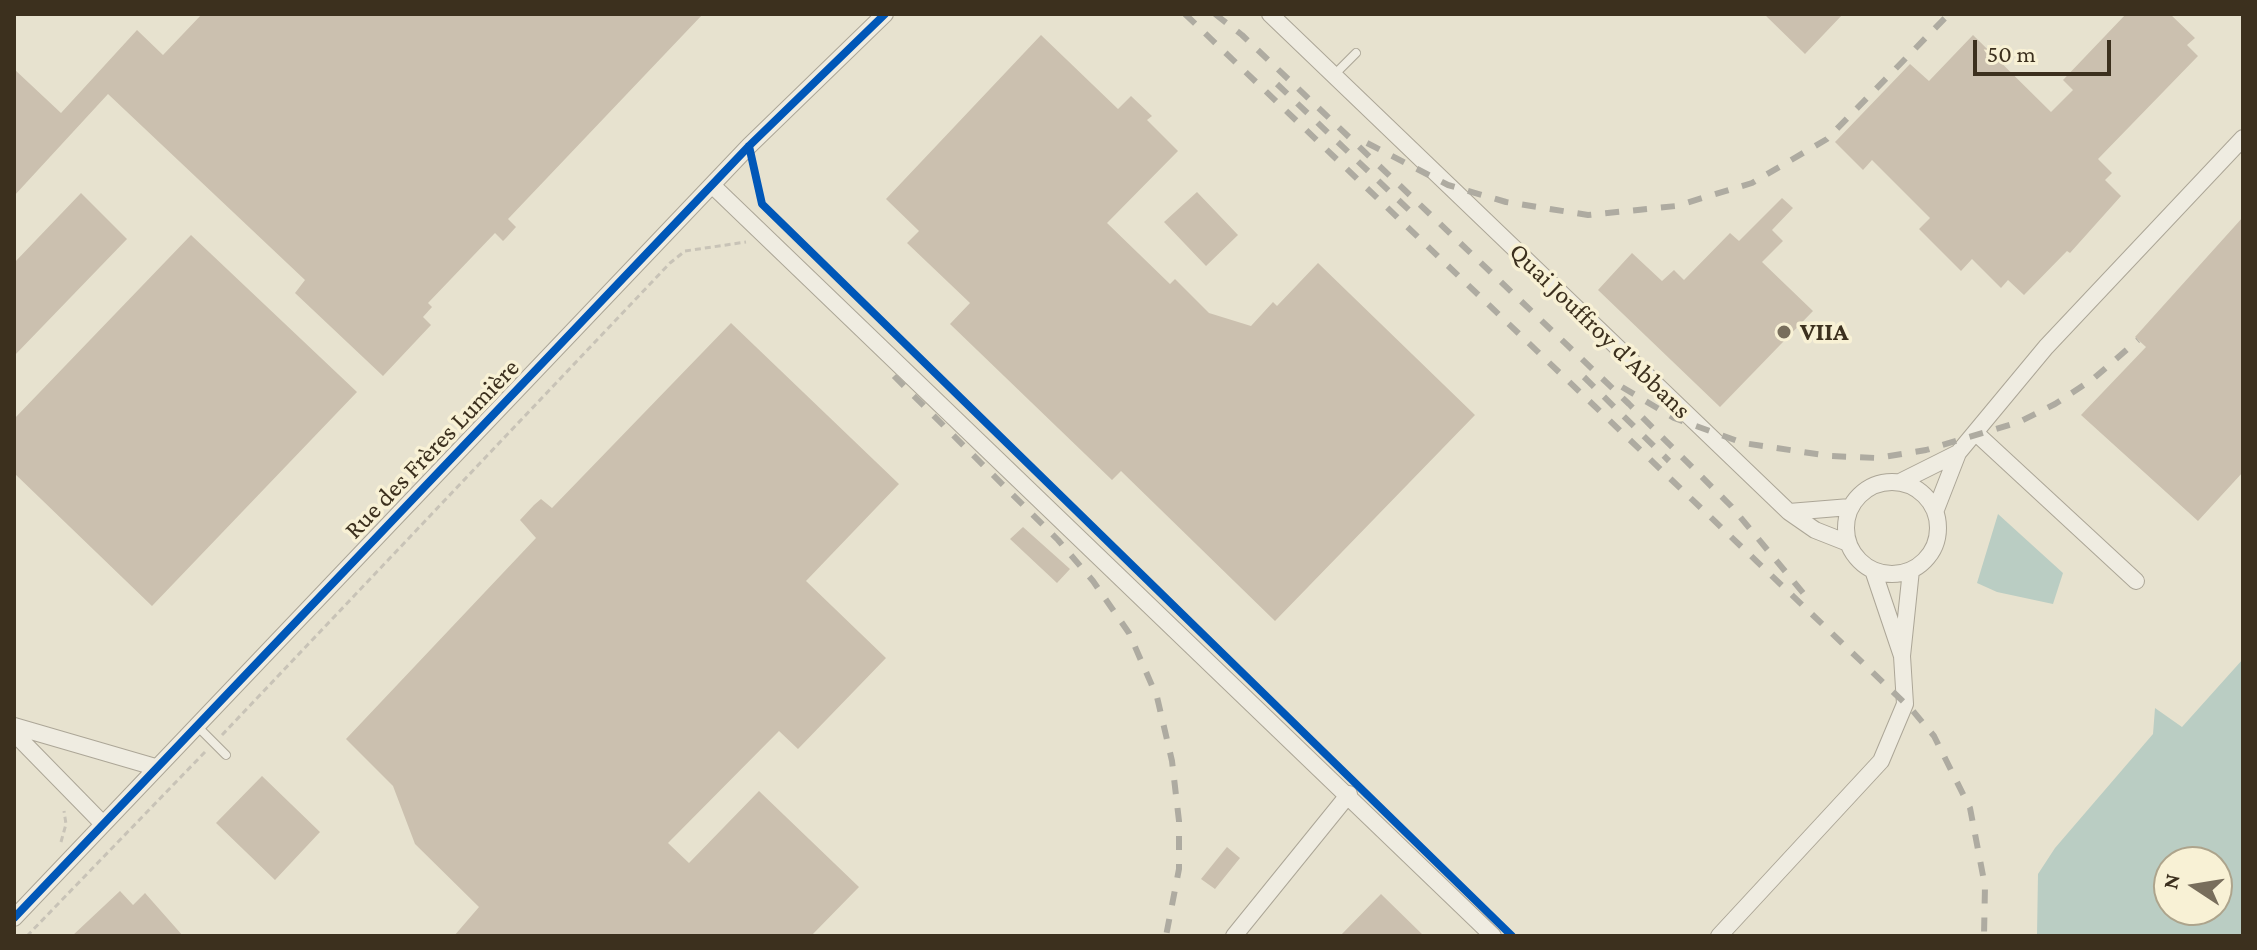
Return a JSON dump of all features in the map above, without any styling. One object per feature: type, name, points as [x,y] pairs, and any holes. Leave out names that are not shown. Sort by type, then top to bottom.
[{"type":"street","name":"Rue des Frères Lumière","points":[[14,918],[713,186],[885,14]]},
{"type":"street","name":"Quai Jouffroy d'Abbans","points":[[1270,14],[1789,512],[1815,530],[1848,543]]},
{"type":"street","points":[[1958,453],[1935,512],[1936,539],[1922,562],[1911,570],[1898,573],[1873,570],[1863,564],[1848,543],[1846,531],[1850,507],[1871,486],[1900,482],[1958,453],[1977,434],[2046,347],[2243,138]]},
{"type":"street","points":[[713,186],[1349,794],[1493,936]]},
{"type":"street","points":[[1977,434],[2136,581]]},
{"type":"street","points":[[1900,482],[1921,492],[1935,512]]},
{"type":"street","points":[[1789,512],[1850,507]]},
{"type":"street","points":[[1873,570],[1902,656]]},
{"type":"street","points":[[1719,936],[1881,761],[1905,704],[1902,656],[1911,570]]},
{"type":"street","points":[[14,726],[155,767]]},
{"type":"street","points":[[14,733],[103,824]]},
{"type":"street","points":[[1234,936],[1349,794]]},
{"type":"lane","points":[[1333,75],[1356,53]]},
{"type":"lane","points":[[196,725],[226,755]]},
{"type":"path","points":[[27,936],[670,263],[685,251],[741,246],[762,230]]},
{"type":"path","points":[[61,843],[66,824],[63,809]]},
{"type":"shaded area","points":[[1998,514],[2063,573],[2053,604],[1997,592],[1977,583]]},
{"type":"shaded area","points":[[2243,659],[2243,936],[2037,936],[2038,874],[2055,848],[2153,734],[2155,708],[2182,727]]},
{"type":"building","points":[[202,14],[703,14],[508,219],[516,227],[506,238],[503,241],[495,233],[428,303],[432,307],[423,317],[431,325],[383,376],[295,293],[305,280],[108,94],[14,196],[14,69],[61,113],[137,30],[163,55]]},
{"type":"building","points":[[1764,14],[1843,14],[1805,54]]},
{"type":"building","points":[[2126,14],[2170,14],[2195,38],[2187,45],[2198,56],[2098,159],[2112,173],[2105,180],[2121,196],[2070,253],[2067,251],[2024,295],[2008,280],[2001,288],[1972,259],[1961,271],[1919,229],[1930,218],[1872,160],[1863,170],[1835,142],[1910,64],[1929,81],[1973,35],[2051,112],[2073,90],[2063,80]]},
{"type":"building","points":[[1041,35],[1118,109],[1131,96],[1152,116],[1147,120],[1178,151],[1107,223],[1170,284],[1175,279],[1209,313],[1251,326],[1273,302],[1277,306],[1318,263],[1475,415],[1275,621],[1121,471],[1112,480],[950,324],[970,303],[907,243],[919,231],[886,199]]},
{"type":"building","points":[[1197,192],[1238,235],[1206,266],[1164,222]]},
{"type":"building","points":[[81,193],[127,239],[14,356],[14,263]]},
{"type":"building","points":[[1782,198],[1793,208],[1772,230],[1783,241],[1762,262],[1813,311],[1720,407],[1598,290],[1632,253],[1662,281],[1674,270],[1684,280],[1730,233],[1739,241]]},
{"type":"building","points":[[2243,217],[2243,472],[2198,521],[2081,415],[2146,347],[2135,337]]},
{"type":"building","points":[[191,235],[357,392],[152,606],[14,473],[14,419]]},
{"type":"building","points":[[731,323],[899,484],[806,581],[886,658],[798,749],[779,731],[668,843],[689,863],[759,791],[859,887],[811,936],[454,936],[479,907],[415,844],[393,786],[346,739],[536,538],[520,520],[541,499],[552,508]]},
{"type":"building","points":[[1023,527],[1070,569],[1057,583],[1010,539]]},
{"type":"building","points":[[262,776],[320,832],[275,880],[216,823]]},
{"type":"building","points":[[1227,847],[1240,858],[1215,889],[1201,879]]},
{"type":"building","points":[[120,891],[133,905],[145,893],[183,936],[72,936]]},
{"type":"building","points":[[1381,894],[1424,936],[1340,936]]},
{"type":"railway","points":[[1185,14],[1913,711],[1934,736],[1970,808],[1985,886],[1984,936]]},
{"type":"railway","points":[[1215,14],[1242,35],[1629,404],[1731,506],[1804,594]]},
{"type":"railway","points":[[1367,143],[1448,185],[1506,202],[1588,215],[1676,206],[1752,183],[1827,139],[1949,14]]},
{"type":"railway","points":[[1277,84],[1410,211]]},
{"type":"railway","points":[[1622,387],[1674,418],[1743,443],[1830,456],[1877,458],[1926,450],[2019,422],[2055,404],[2093,379],[2138,340]]},
{"type":"railway","points":[[894,376],[1058,540],[1093,581],[1129,633],[1157,697],[1172,761],[1179,821],[1179,869],[1166,936]]},
{"type":"railway","points":[[1584,377],[1669,461]]},
{"type":"cycle path","points":[[14,918],[749,146],[885,14]]},
{"type":"cycle path","points":[[749,146],[762,204],[1512,936]]},
{"type":"place","name":"VIIA","points":[[1784,332]]}]
